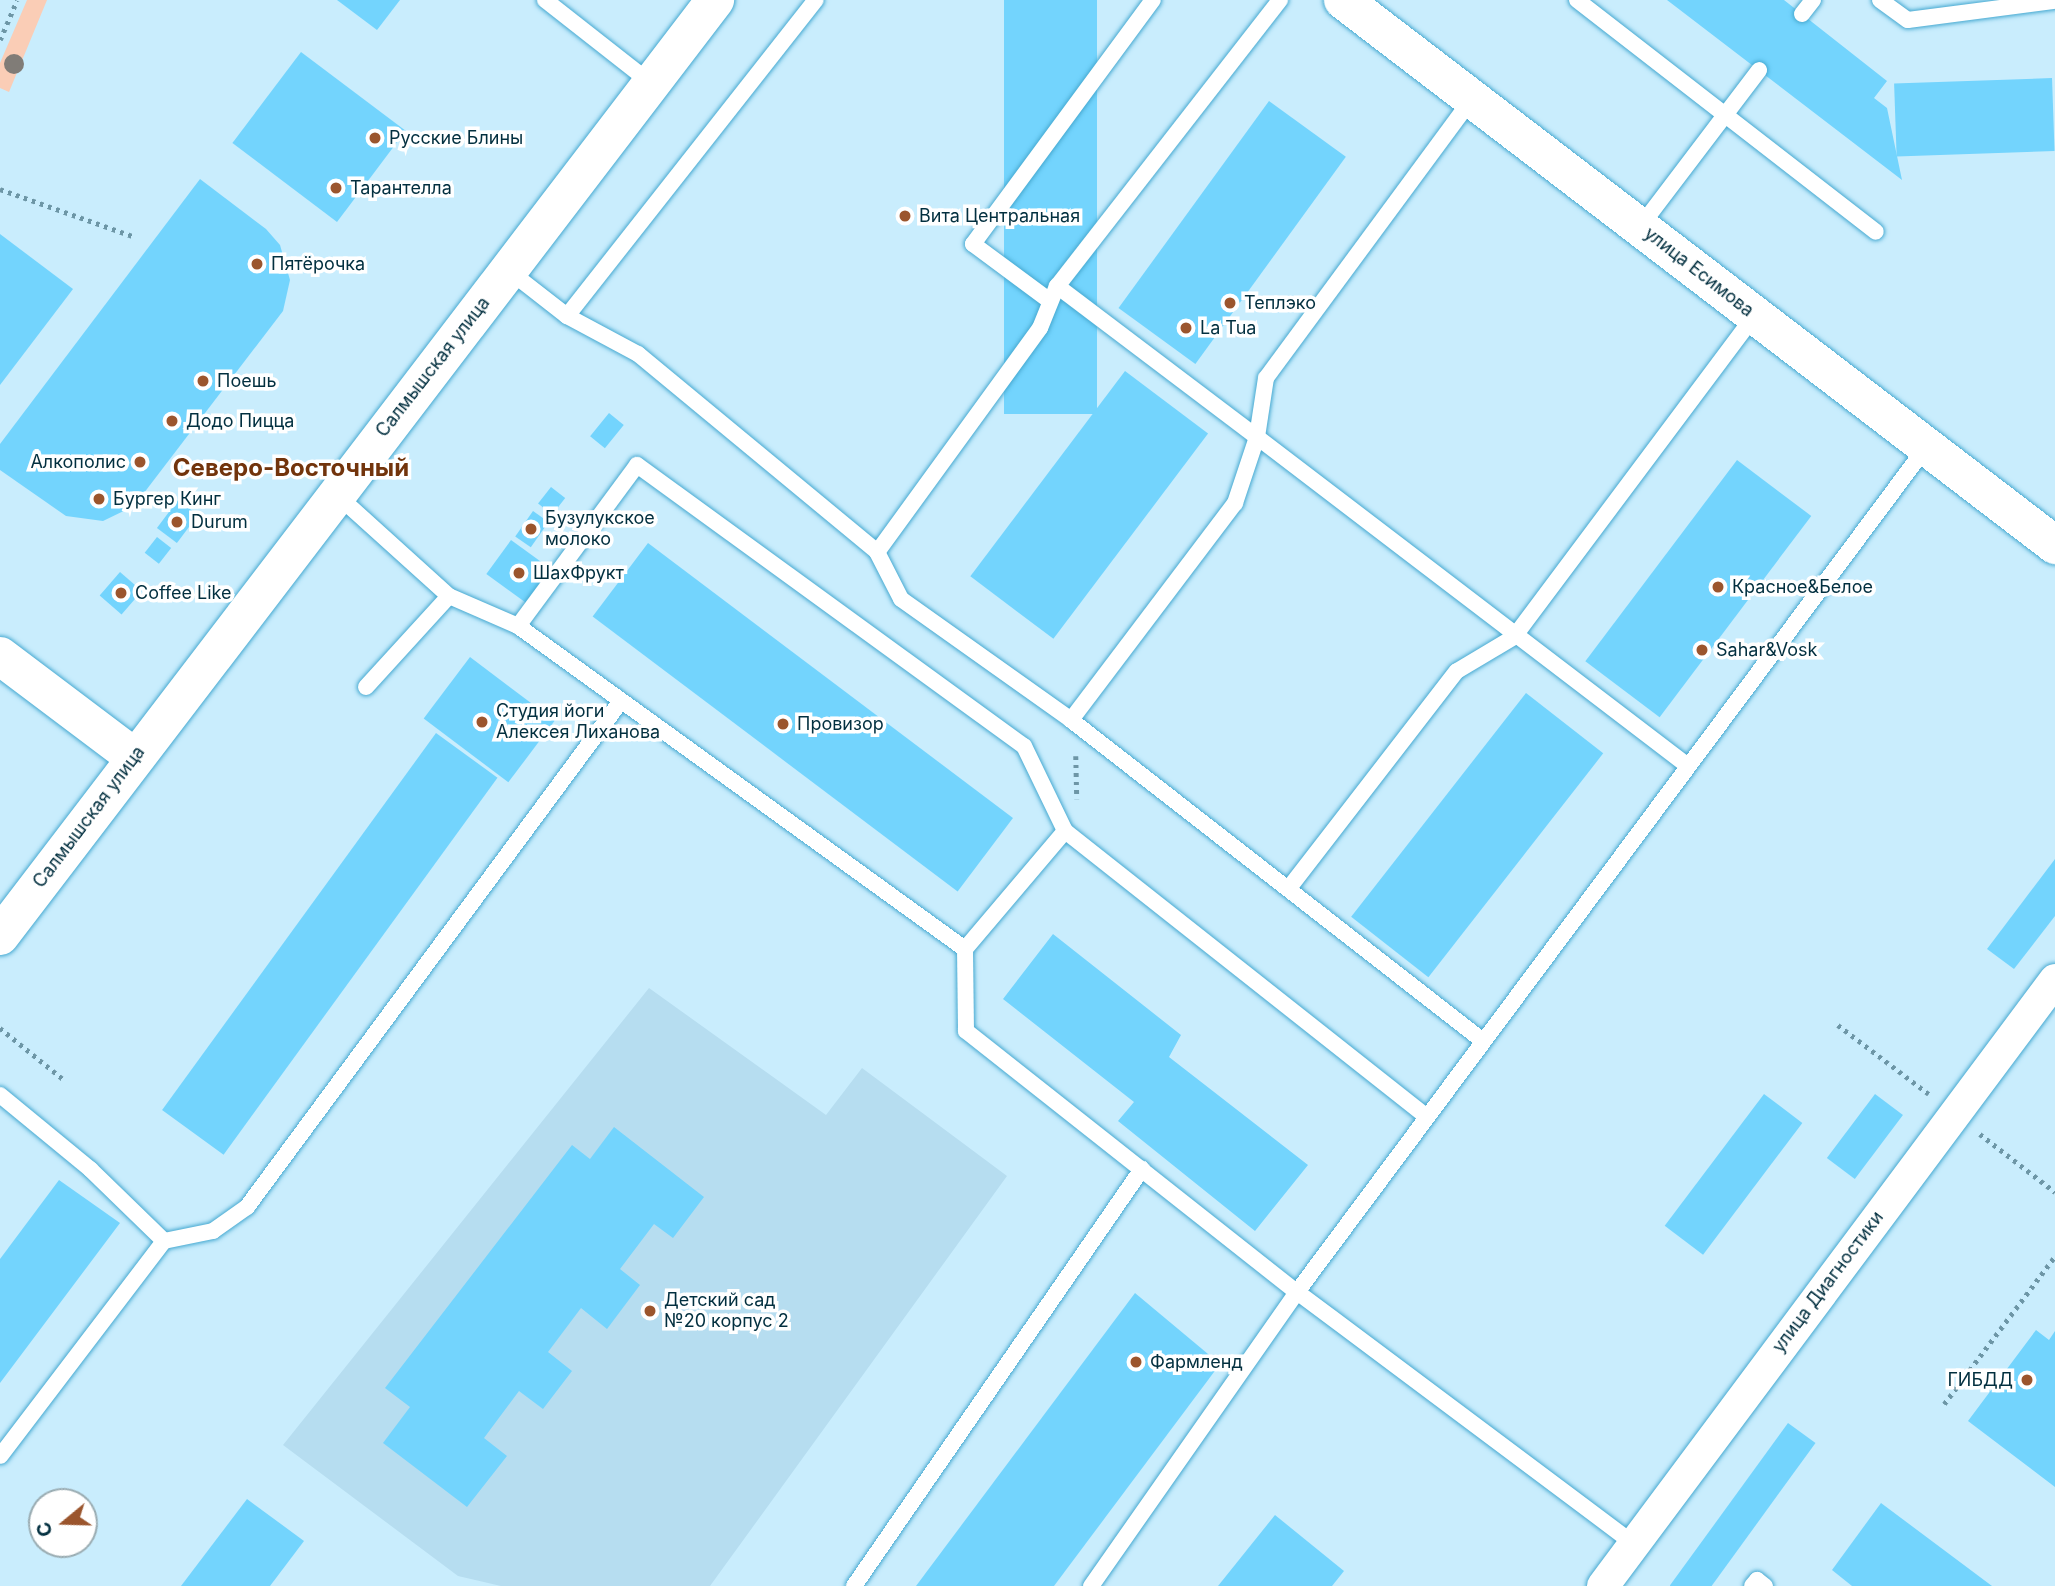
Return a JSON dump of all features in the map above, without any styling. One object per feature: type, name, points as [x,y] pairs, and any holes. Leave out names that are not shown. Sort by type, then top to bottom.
[{"type":"main road","name":"Салмышская улица","points":[[0,936],[134,757],[715,0]]},
{"type":"main road","name":"улица Есимова","points":[[1343,0],[2055,545]]},
{"type":"main road","points":[[0,656],[134,757]]},
{"type":"street","name":"улица Диагностики","points":[[1603,1586],[2055,980]]},
{"type":"lane","points":[[545,0],[651,83]]},
{"type":"lane","points":[[567,316],[816,0]]},
{"type":"lane","points":[[1050,301],[973,244],[1153,0]]},
{"type":"lane","points":[[877,552],[1040,328],[1057,286],[1280,0]]},
{"type":"lane","points":[[1577,0],[1876,232]]},
{"type":"lane","points":[[1802,14],[1813,0]]},
{"type":"lane","points":[[1880,0],[1908,20],[2055,1]]},
{"type":"lane","points":[[1640,227],[1759,71]]},
{"type":"lane","points":[[1071,720],[1235,503],[1257,437],[1266,378],[1471,100]]},
{"type":"lane","points":[[509,270],[567,316],[638,354],[877,552],[901,599],[1071,720],[1483,1041]]},
{"type":"lane","points":[[1057,286],[1514,637],[1688,766]]},
{"type":"lane","points":[[1289,888],[1457,671],[1514,637],[1755,315]]},
{"type":"lane","points":[[1091,1586],[1297,1292],[1927,446]]},
{"type":"lane","points":[[517,626],[637,465],[1024,746],[1065,831],[1427,1117]]},
{"type":"lane","points":[[336,494],[449,596],[517,626],[965,949]]},
{"type":"lane","points":[[366,687],[449,596]]},
{"type":"lane","points":[[0,1456],[164,1241],[213,1231],[247,1208],[621,701]]},
{"type":"lane","points":[[1065,831],[965,949],[966,1031],[1297,1292],[1634,1544]]},
{"type":"lane","points":[[0,1095],[90,1169],[164,1241]]},
{"type":"lane","points":[[854,1586],[1142,1169]]},
{"type":"lane","points":[[1752,1586],[1757,1580],[1765,1586]]},
{"type":"path","points":[[0,40],[17,0]]},
{"type":"path","points":[[0,189],[133,236]]},
{"type":"path","points":[[0,1028],[63,1079]]},
{"type":"path","points":[[1944,1404],[2055,1256]]},
{"type":"shaded area","points":[[27,0],[47,0],[9,92],[0,88],[0,63]]},
{"type":"shaded area","name":"Детский сад №20 корпус 2","points":[[649,988],[826,1115],[862,1068],[1007,1176],[710,1586],[501,1586],[458,1576],[283,1445]]},
{"type":"building","points":[[337,0],[400,0],[377,30]]},
{"type":"building","points":[[1004,0],[1097,0],[1097,414],[1004,414]]},
{"type":"building","points":[[1667,0],[1784,0],[1887,81],[1874,98],[1887,108],[1902,180]]},
{"type":"building","points":[[301,52],[406,131],[337,222],[232,143]]},
{"type":"building","points":[[2052,78],[2055,151],[1897,156],[1894,84]]},
{"type":"building","points":[[1269,101],[1346,157],[1195,364],[1119,308]]},
{"type":"building","points":[[200,179],[266,229],[280,245],[290,280],[283,311],[134,506],[103,521],[66,516],[0,470],[0,444]]},
{"type":"building","points":[[0,234],[73,289],[0,385]]},
{"type":"building","points":[[1125,371],[1208,434],[1053,639],[970,576]]},
{"type":"building","points":[[609,413],[624,425],[605,448],[590,436]]},
{"type":"building","points":[[1737,460],[1811,516],[1660,717],[1585,661]]},
{"type":"building","points":[[551,487],[565,498],[552,515],[538,504]]},
{"type":"building","name":"Durum","points":[[178,500],[198,515],[177,543],[157,528]]},
{"type":"building","name":"Бузулукское молоко","points":[[533,511],[549,522],[531,547],[515,536]]},
{"type":"building","points":[[557,535],[562,537],[562,547],[557,549],[552,547],[550,542],[552,537]]},
{"type":"building","points":[[157,537],[171,548],[159,564],[145,553]]},
{"type":"building","name":"ШахФрукт","points":[[511,540],[553,571],[528,605],[486,574]]},
{"type":"building","points":[[648,543],[1013,818],[958,892],[593,616]]},
{"type":"building","name":"Coffee Like","points":[[120,572],[142,591],[122,614],[100,595]]},
{"type":"building","points":[[470,657],[555,721],[508,782],[424,718]]},
{"type":"building","points":[[1526,693],[1603,753],[1428,977],[1351,917]]},
{"type":"building","points":[[436,733],[497,778],[224,1155],[162,1110]]},
{"type":"building","points":[[2055,859],[2055,916],[2014,969],[1987,949]]},
{"type":"building","points":[[1053,934],[1181,1035],[1169,1057],[1308,1165],[1255,1231],[1118,1121],[1134,1102],[1003,999]]},
{"type":"building","points":[[1764,1094],[1802,1123],[1703,1255],[1665,1226]]},
{"type":"building","points":[[1875,1094],[1903,1115],[1855,1179],[1827,1158]]},
{"type":"building","points":[[614,1127],[704,1197],[673,1238],[654,1224],[620,1269],[640,1285],[607,1329],[581,1308],[548,1352],[572,1371],[543,1409],[519,1391],[484,1438],[507,1456],[467,1507],[383,1443],[410,1407],[385,1388],[572,1145],[590,1159]]},
{"type":"building","points":[[59,1180],[120,1223],[0,1383],[0,1259]]},
{"type":"building","points":[[1135,1293],[1220,1364],[1054,1586],[916,1586]]},
{"type":"building","name":"ГИБДД","points":[[2036,1330],[2049,1340],[2055,1331],[2055,1487],[1968,1421]]},
{"type":"building","points":[[1788,1423],[1816,1443],[1712,1586],[1670,1586]]},
{"type":"building","points":[[247,1499],[304,1541],[270,1586],[181,1586]]},
{"type":"building","points":[[1881,1503],[1992,1586],[1852,1586],[1832,1570]]},
{"type":"building","points":[[1275,1515],[1344,1571],[1332,1586],[1218,1586]]},
{"type":"place","name":"Русские Блины","points":[[375,138]]},
{"type":"place","name":"Тарантелла","points":[[336,188]]},
{"type":"place","name":"Вита Центральная","points":[[905,216]]},
{"type":"place","name":"Пятёрочка","points":[[257,264]]},
{"type":"place","name":"Теплэко","points":[[1230,303]]},
{"type":"place","name":"La Tua","points":[[1186,328]]},
{"type":"place","name":"Поешь","points":[[203,381]]},
{"type":"place","name":"Додо Пицца","points":[[172,421]]},
{"type":"place","name":"Алкополис","points":[[140,462]]},
{"type":"place","name":"Бургер Кинг","points":[[99,499]]},
{"type":"place","name":"Durum","points":[[177,522]]},
{"type":"place","name":"Бузулукское молоко","points":[[531,529]]},
{"type":"place","name":"ШахФрукт","points":[[519,573]]},
{"type":"place","name":"Красное&Белое","points":[[1718,587]]},
{"type":"place","name":"Coffee Like","points":[[121,593]]},
{"type":"place","name":"Sahar&Vosk","points":[[1702,650]]},
{"type":"place","name":"Студия йоги Алексея Лиханова","points":[[482,722]]},
{"type":"place","name":"Провизор","points":[[783,724]]},
{"type":"place","name":"Детский сад №20 корпус 2","points":[[650,1311]]},
{"type":"place","name":"Фармленд","points":[[1136,1362]]},
{"type":"place","name":"ГИБДД","points":[[2027,1380]]},
{"type":"district","name":"Северо-Восточный","points":[[291,468]]}]
